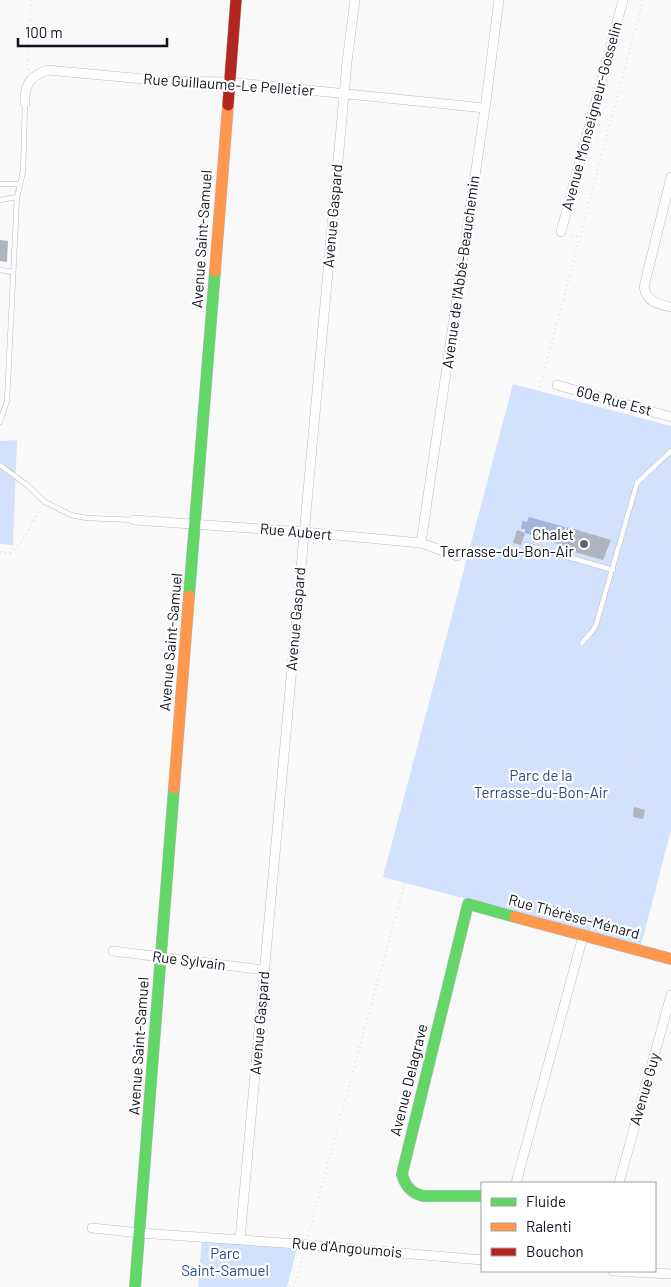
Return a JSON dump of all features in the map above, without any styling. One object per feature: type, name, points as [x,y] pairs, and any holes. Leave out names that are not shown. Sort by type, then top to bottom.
[{"type":"street","name":"Avenue Saint-Samuel","points":[[135,1287],[236,0]]},
{"type":"street","name":"Avenue Gaspard","points":[[240,1239],[344,94],[355,0]]},
{"type":"street","name":"Avenue de l'Abbé-Beauchemin","points":[[421,543],[499,0]]},
{"type":"street","name":"Avenue Monseigneur-Gosselin","points":[[561,232],[623,0]]},
{"type":"street","name":"Rue Guillaume-Le Pelletier","points":[[32,79],[46,70],[165,81],[229,82],[485,108]]},
{"type":"street","points":[[26,103],[25,94],[27,86],[32,79]]},
{"type":"street","points":[[671,177],[644,287],[646,295],[651,301],[671,307]]},
{"type":"street","name":"60e Rue Est","points":[[557,386],[671,417]]},
{"type":"street","name":"Rue Aubert","points":[[134,520],[304,532],[421,543],[457,556]]},
{"type":"street","name":"Rue Thérèse-Ménard","points":[[468,904],[671,959]]},
{"type":"street","name":"Avenue Delagrave","points":[[468,904],[402,1174],[403,1182],[415,1194],[423,1196],[481,1196]]},
{"type":"street","points":[[516,1182],[583,936]]},
{"type":"street","name":"Rue Sylvain","points":[[113,951],[264,970]]},
{"type":"street","name":"Avenue Guy","points":[[618,1182],[671,995]]},
{"type":"street","name":"Rue d'Angoumois","points":[[92,1228],[306,1244],[481,1260]]},
{"type":"street","points":[[632,1272],[671,1274]]},
{"type":"lane","points":[[0,422],[7,401],[17,197],[23,172],[26,103]]},
{"type":"lane","points":[[0,184],[20,184]]},
{"type":"lane","points":[[0,200],[17,197]]},
{"type":"lane","points":[[0,270],[13,272]]},
{"type":"lane","points":[[0,383],[7,383]]},
{"type":"lane","points":[[582,643],[593,630],[637,483],[671,451]]},
{"type":"lane","points":[[0,465],[27,485],[45,502],[71,515],[86,518],[134,520]]},
{"type":"lane","points":[[526,545],[612,570]]},
{"type":"path","points":[[31,0],[27,64],[32,79]]},
{"type":"path","points":[[294,1287],[541,383],[643,0]]},
{"type":"path","points":[[0,552],[10,553],[21,543],[45,502]]},
{"type":"path","points":[[628,516],[640,516],[671,536]]},
{"type":"path","points":[[457,556],[512,552],[526,545]]},
{"type":"path","points":[[526,545],[518,568],[500,603],[478,679],[468,731],[473,740],[478,744],[501,750],[510,749],[597,776],[615,788],[634,826],[637,848]]},
{"type":"path","points":[[605,593],[614,586],[625,585],[631,587],[638,597],[639,603],[628,636],[617,642],[605,640],[618,658],[628,681],[628,737],[637,769]]},
{"type":"path","points":[[583,936],[587,919],[628,816],[644,730],[671,636]]},
{"type":"green space","name":"Parc de la Terrasse-du-Bon-Air","points":[[513,384],[671,426],[671,830],[641,945],[383,877]]},
{"type":"green space","points":[[17,440],[13,545],[0,544],[0,441]]},
{"type":"green space","name":"Parc Saint-Samuel","points":[[202,1237],[298,1244],[287,1287],[198,1287]]},
{"type":"shaded area","points":[[529,517],[565,527],[561,545],[525,533],[525,529],[521,529],[522,521],[527,522]]},
{"type":"building","points":[[0,240],[8,241],[7,262],[0,261]]},
{"type":"building","points":[[567,527],[611,540],[603,560],[560,548]]},
{"type":"building","points":[[517,530],[525,533],[521,545],[513,543]]},
{"type":"building","points":[[634,807],[645,810],[643,819],[633,817]]},
{"type":"traffic: fast","points":[[189,596],[215,271]]},
{"type":"traffic: fast","points":[[135,1287],[174,788]]},
{"type":"traffic: fast","points":[[481,1196],[423,1196],[409,1188],[402,1174],[468,904],[515,917]]},
{"type":"traffic: slow","points":[[215,271],[228,105]]},
{"type":"traffic: slow","points":[[174,788],[189,596]]},
{"type":"traffic: slow","points":[[515,917],[671,959]]},
{"type":"traffic: jam","points":[[228,105],[236,0]]},
{"type":"place","name":"Chalet Terrasse-du-Bon-Air","points":[[584,544]]}]
